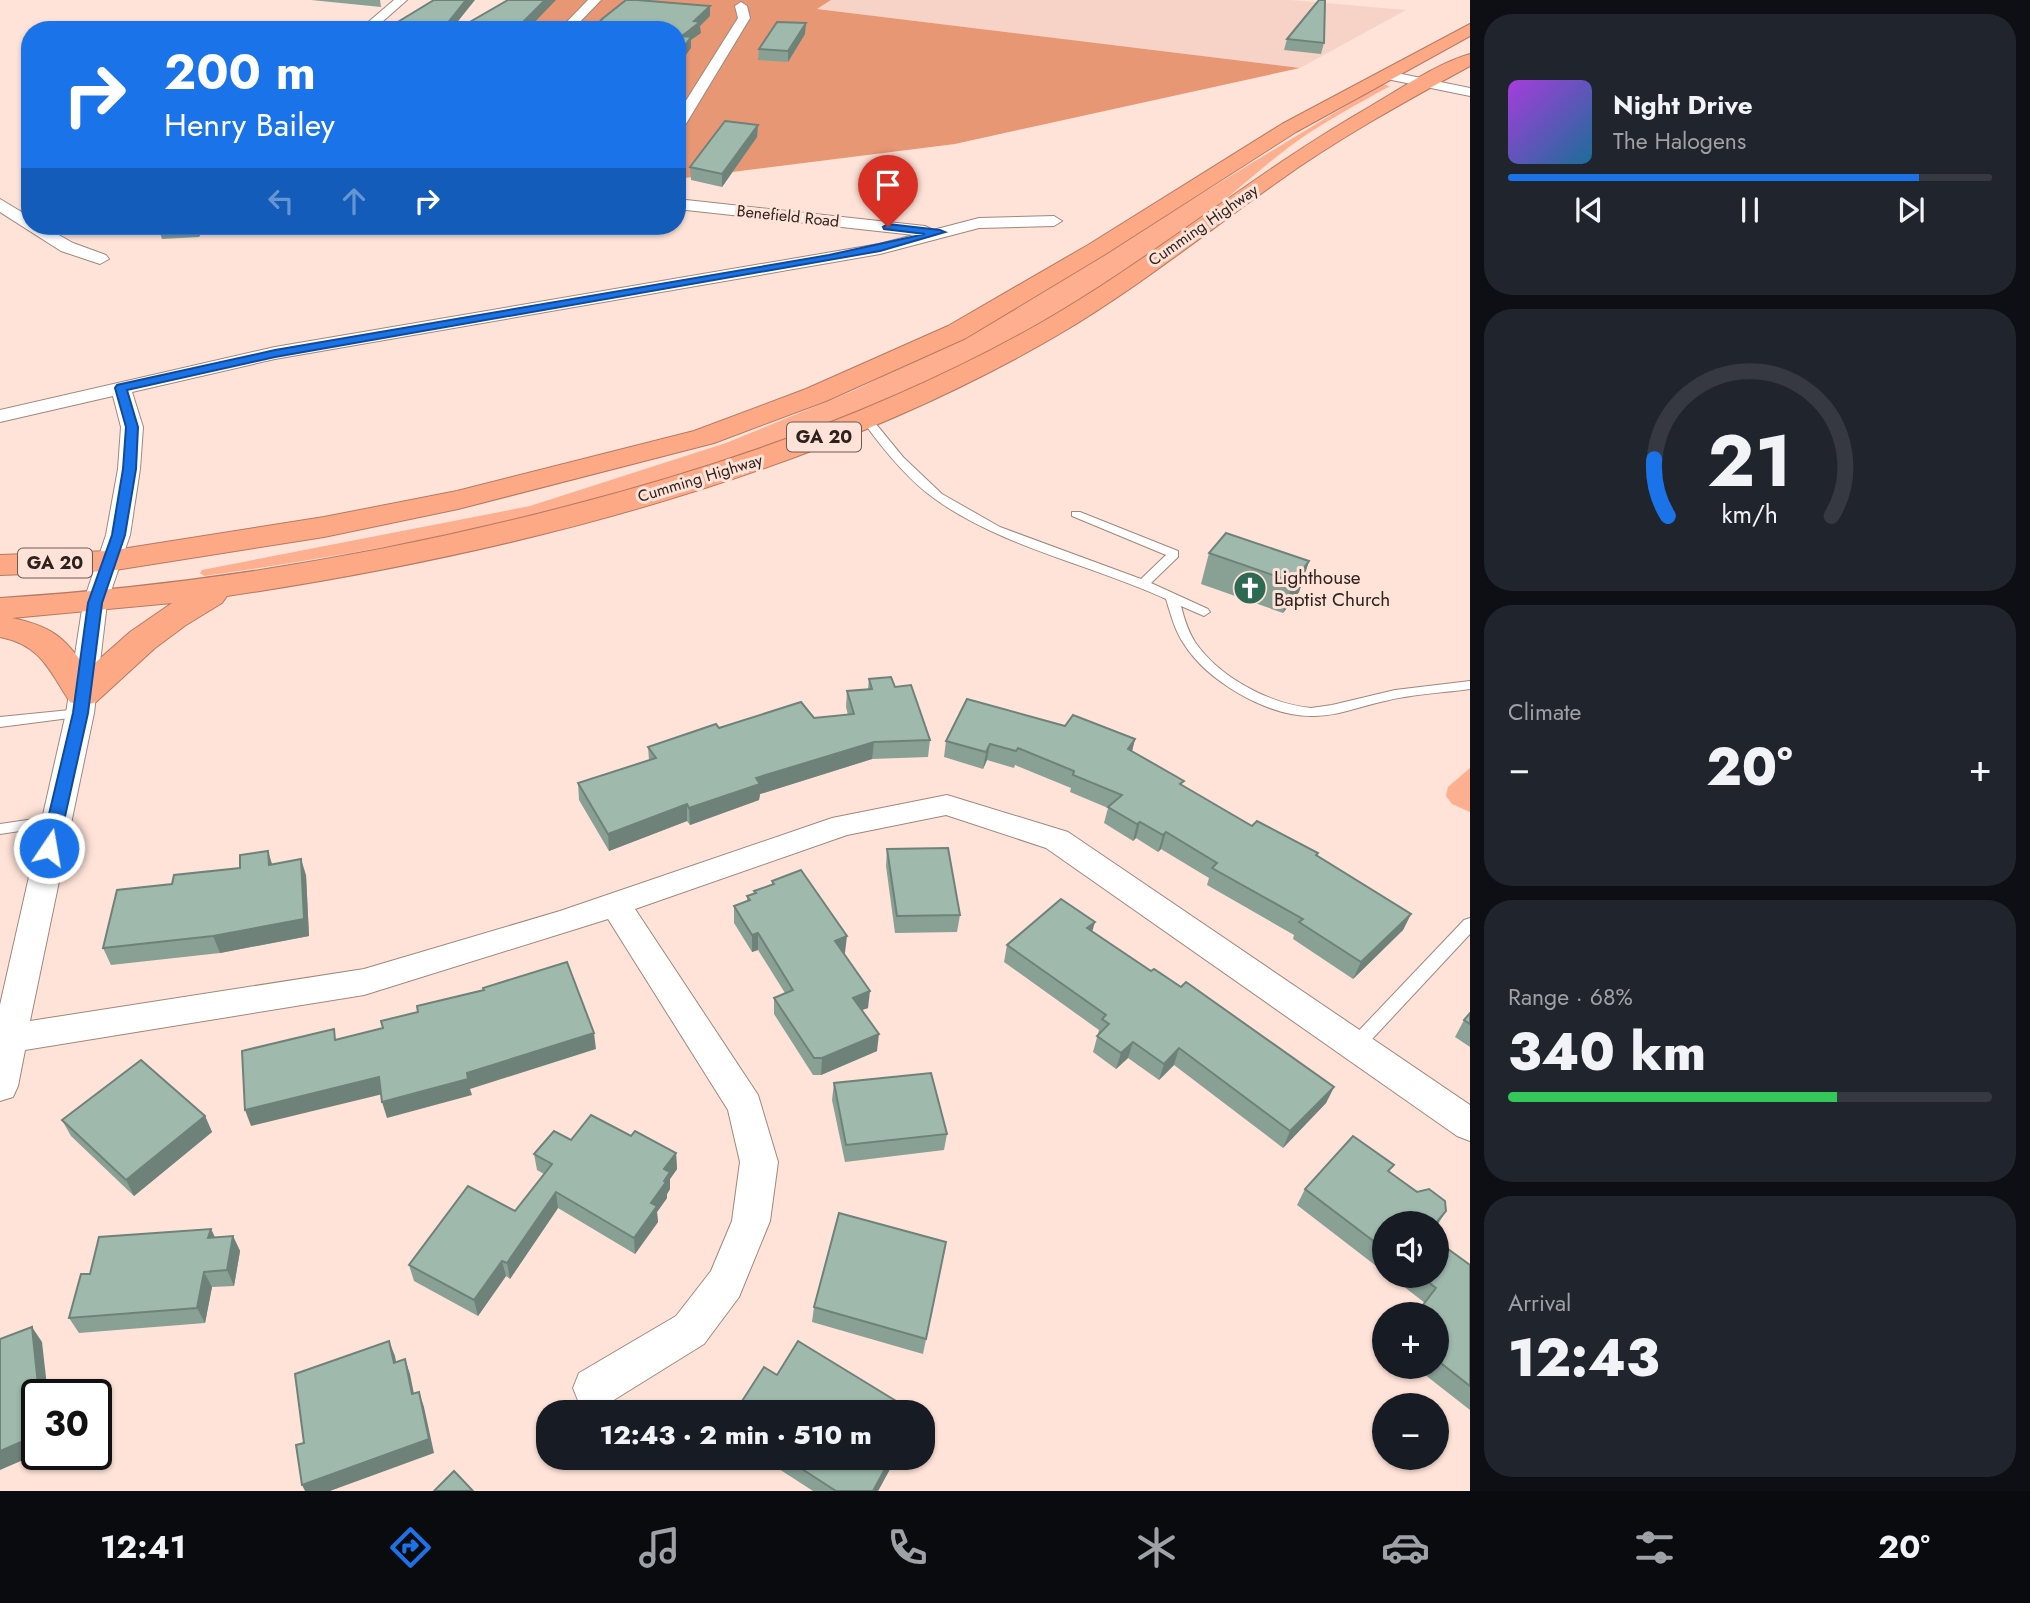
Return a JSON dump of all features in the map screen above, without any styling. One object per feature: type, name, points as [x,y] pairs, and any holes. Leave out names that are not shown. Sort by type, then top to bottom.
[{"type":"highway","name":"Cumming Highway","points":[[0,565],[109,561],[324,527],[458,500],[704,437],[816,395],[957,332],[1096,250],[1267,142],[1470,29]]},
{"type":"highway","name":"Cumming Highway","points":[[0,608],[95,603],[231,585],[441,549],[594,510],[790,450],[867,420],[966,375],[1030,340],[1201,229],[1266,180],[1344,129],[1470,59]]},
{"type":"highway","points":[[0,626],[33,634],[44,641],[56,653],[82,703],[142,638],[172,615],[231,585]]},
{"type":"street","points":[[376,21],[401,0]]},
{"type":"street","points":[[574,21],[595,0]]},
{"type":"street","points":[[686,112],[744,19],[741,6]]},
{"type":"street","points":[[1392,72],[1470,85]]},
{"type":"street","points":[[1430,80],[1470,92]]},
{"type":"street","points":[[0,203],[19,197]]},
{"type":"street","points":[[0,203],[21,218]]},
{"type":"street","name":"Benefield Road","points":[[686,205],[940,232]]},
{"type":"street","points":[[0,416],[275,353],[880,248],[979,223],[1054,221]]},
{"type":"street","points":[[47,235],[67,247],[100,259]]},
{"type":"street","points":[[0,1086],[5,1039],[82,703],[95,603],[118,535],[129,469],[132,427],[121,388]]},
{"type":"street","points":[[5,1039],[364,982],[615,904],[843,825],[947,805],[1057,840],[1470,1125]]},
{"type":"street","points":[[594,1388],[690,1331],[726,1284],[751,1221],[759,1162],[745,1106],[615,904]]},
{"type":"lane","points":[[867,420],[899,459],[938,496],[996,529],[1143,584],[1204,612]]},
{"type":"lane","points":[[1076,514],[1174,554],[1143,584]]},
{"type":"lane","points":[[1172,597],[1183,632],[1192,648],[1216,671],[1245,690],[1297,711],[1314,712],[1395,694],[1470,685]]},
{"type":"lane","points":[[0,722],[82,703]]},
{"type":"lane","points":[[0,828],[55,821]]},
{"type":"lane","points":[[1355,1046],[1470,924]]},
{"type":"shaded area","points":[[529,0],[831,0],[817,9],[1300,68],[955,144],[686,178],[686,21],[507,21]]},
{"type":"shaded area","points":[[831,0],[1291,0],[1406,10],[1300,68],[816,9]]},
{"type":"shaded area","points":[[1382,84],[1390,86],[1301,138],[1192,225],[1080,300],[1010,341],[917,388],[820,429],[720,464],[618,495],[515,520],[307,560],[204,576],[200,573],[202,570],[530,506],[726,443],[855,390],[979,329]]},
{"type":"shaded area","points":[[1470,768],[1470,812],[1452,804],[1446,796],[1448,787]]},
{"type":"building","points":[[434,0],[466,0],[449,21],[399,21]]},
{"type":"building","points":[[508,0],[545,0],[524,21],[472,21]]},
{"type":"building","points":[[626,0],[710,6],[694,21],[700,22],[686,33],[686,21],[600,21]]},
{"type":"building","points":[[1319,0],[1325,0],[1324,43],[1287,39]]},
{"type":"building","points":[[777,22],[806,23],[788,51],[759,49]]},
{"type":"building","points":[[725,121],[758,125],[722,174],[690,167]]},
{"type":"building","points":[[1226,533],[1309,561],[1293,582],[1209,553]]},
{"type":"building","points":[[891,677],[895,687],[911,685],[930,740],[874,742],[756,778],[760,784],[689,808],[687,804],[608,834],[578,783],[656,758],[648,747],[716,724],[719,728],[801,702],[814,718],[854,714],[847,691],[872,689],[869,679]]},
{"type":"building","points":[[967,699],[1065,726],[1073,715],[1135,739],[1128,749],[1184,781],[1180,784],[1252,826],[1257,821],[1318,853],[1316,855],[1411,914],[1361,962],[1299,922],[1303,919],[1212,868],[1217,863],[1166,832],[1163,835],[1140,822],[1137,824],[1108,807],[1122,795],[1073,775],[1074,771],[1018,748],[1016,751],[990,744],[986,752],[946,741]]},
{"type":"building","points":[[948,848],[960,915],[897,916],[887,849]]},
{"type":"building","points":[[268,851],[269,865],[301,859],[304,919],[213,936],[103,948],[117,890],[172,884],[174,875],[240,868],[240,855]]},
{"type":"building","points":[[801,870],[847,936],[835,941],[870,991],[853,998],[879,1034],[822,1058],[814,1058],[774,998],[793,990],[758,933],[752,935],[734,906],[750,900],[747,896],[774,884],[772,881]]},
{"type":"building","points":[[1061,899],[1095,922],[1087,928],[1151,971],[1154,969],[1181,987],[1186,982],[1334,1087],[1290,1131],[1179,1048],[1164,1064],[1133,1042],[1121,1053],[1097,1036],[1109,1024],[1102,1019],[1106,1015],[1007,945]]},
{"type":"building","points":[[567,962],[594,1033],[467,1073],[468,1079],[382,1102],[379,1077],[245,1110],[242,1051],[334,1029],[335,1040],[383,1028],[381,1021],[418,1012],[417,1006],[484,990],[483,988]]},
{"type":"building","points":[[1470,1013],[1470,1024],[1464,1020]]},
{"type":"building","points":[[141,1060],[205,1116],[126,1180],[62,1120]]},
{"type":"building","points":[[931,1073],[947,1134],[846,1145],[834,1083]]},
{"type":"building","points":[[591,1115],[631,1136],[635,1131],[676,1153],[664,1169],[670,1172],[664,1181],[666,1182],[651,1203],[657,1206],[634,1238],[556,1192],[507,1263],[502,1261],[474,1300],[409,1265],[468,1186],[515,1211],[552,1164],[534,1154],[554,1131],[571,1140]]},
{"type":"building","points":[[1353,1136],[1394,1165],[1388,1171],[1417,1192],[1429,1189],[1445,1201],[1446,1211],[1372,1211],[1372,1240],[1305,1189]]},
{"type":"building","points":[[839,1213],[946,1242],[926,1339],[814,1307]]},
{"type":"building","points":[[211,1229],[208,1238],[233,1236],[227,1270],[204,1272],[197,1308],[69,1318],[81,1274],[90,1274],[99,1237]]},
{"type":"building","points":[[1449,1250],[1470,1265],[1470,1386],[1449,1369],[1449,1302],[1425,1302],[1436,1288],[1449,1288]]},
{"type":"building","points":[[32,1327],[37,1379],[21,1379],[21,1442],[0,1451],[0,1339]]},
{"type":"building","points":[[389,1341],[394,1363],[405,1359],[412,1394],[419,1392],[429,1439],[302,1485],[296,1445],[304,1443],[295,1374]]},
{"type":"building","points":[[798,1341],[894,1400],[743,1400],[764,1367],[777,1375]]},
{"type":"building","points":[[804,1470],[884,1470],[873,1491],[836,1491]]},
{"type":"building","points":[[454,1471],[473,1491],[434,1491]]},
{"type":"place","name":"Lighthouse Baptist Church","points":[[1250,588]]},
{"type":"route","points":[[49,848],[80,713],[95,603],[118,535],[129,469],[132,427],[121,388],[275,353],[829,258],[940,232],[888,227]]}]
